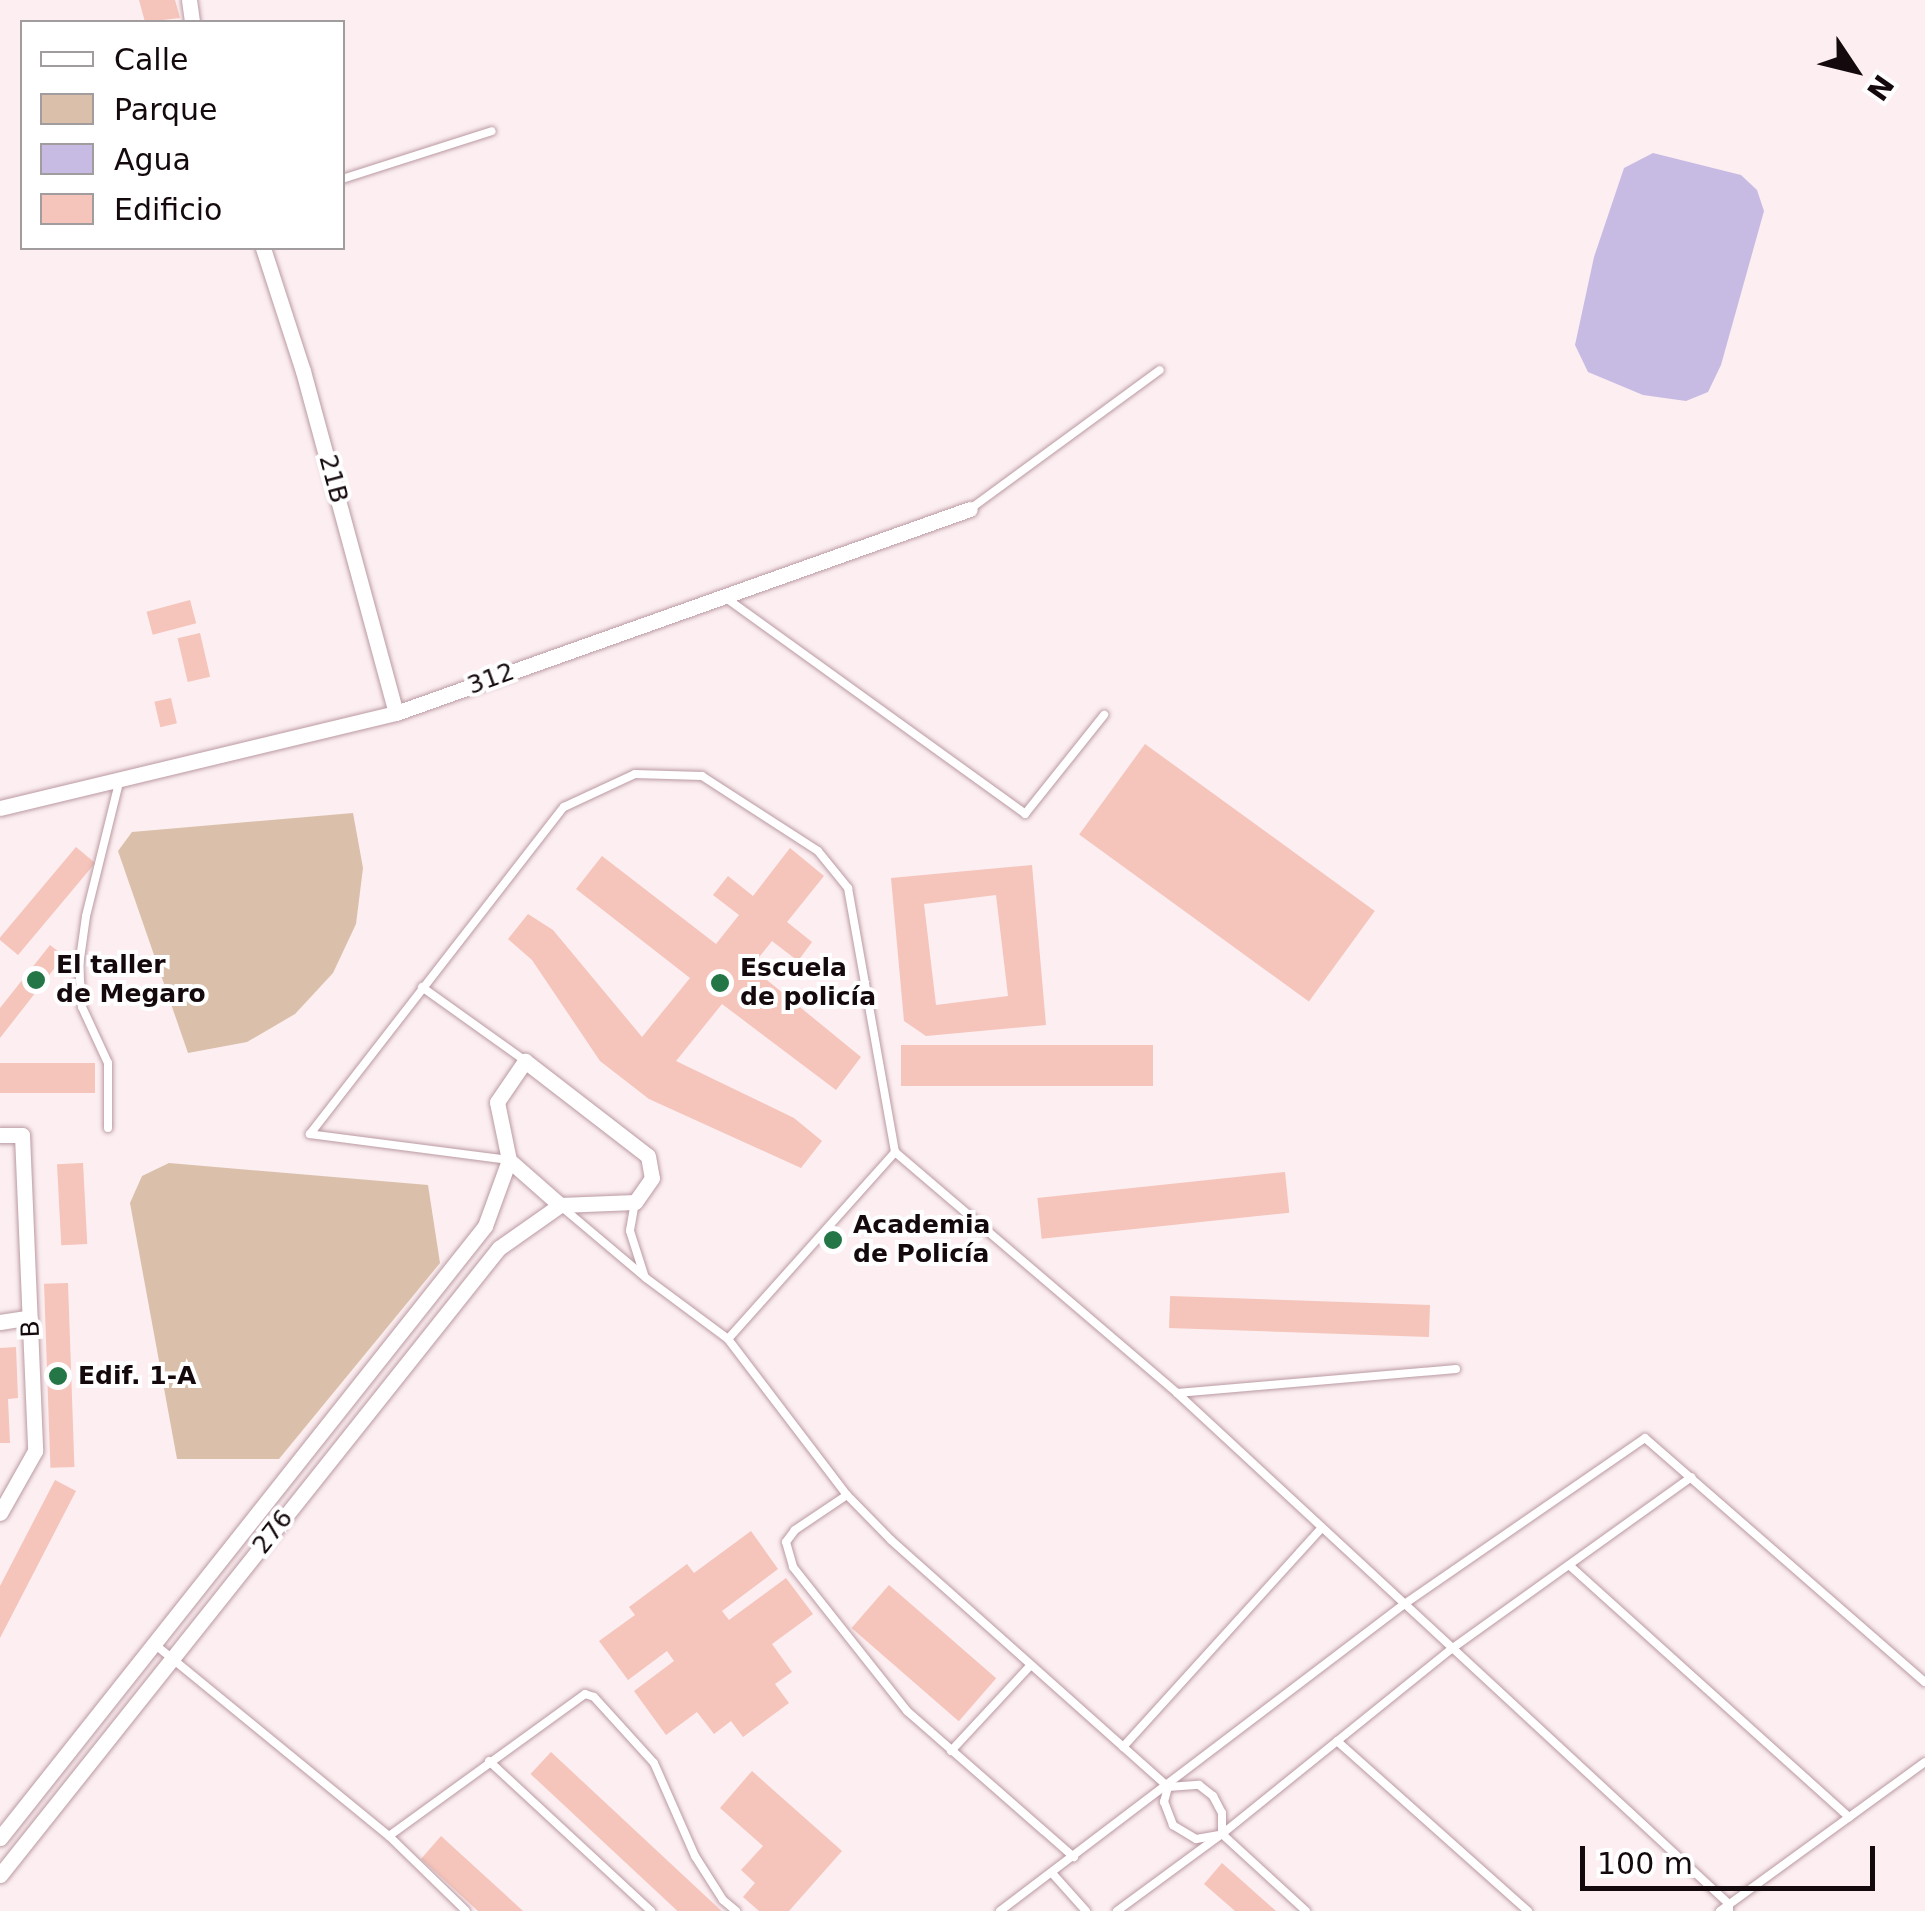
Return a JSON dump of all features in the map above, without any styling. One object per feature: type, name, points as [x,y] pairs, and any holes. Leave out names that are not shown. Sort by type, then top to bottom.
[{"type":"street","name":"21B","points":[[263,250],[303,371],[396,712]]},
{"type":"street","name":"312","points":[[0,808],[396,712],[970,509]]},
{"type":"street","points":[[526,1061],[648,1156],[652,1178],[635,1202],[560,1205],[510,1160],[496,1102],[526,1061]]},
{"type":"street","name":"B","points":[[0,1135],[22,1136],[35,1451],[0,1512]]},
{"type":"street","name":"276","points":[[0,1838],[486,1226],[510,1160]]},
{"type":"street","name":"276","points":[[0,1876],[498,1248],[560,1205]]},
{"type":"street","points":[[0,1322],[30,1317]]},
{"type":"lane","points":[[345,177],[492,131]]},
{"type":"lane","points":[[970,509],[1160,370]]},
{"type":"lane","points":[[724,596],[1025,814],[1104,715]]},
{"type":"lane","points":[[510,1160],[310,1134],[564,807],[634,774],[702,776],[818,851],[848,888],[895,1152],[1177,1394],[1729,1908]]},
{"type":"lane","points":[[108,1128],[108,1063],[82,1007],[79,966],[86,916],[120,779]]},
{"type":"lane","points":[[422,986],[526,1061]]},
{"type":"lane","points":[[728,1338],[895,1152]]},
{"type":"lane","points":[[635,1202],[630,1230],[646,1278]]},
{"type":"lane","points":[[560,1205],[646,1278],[728,1338],[847,1495],[1031,1665],[1168,1787],[1199,1785],[1214,1796],[1222,1812],[1222,1834],[1306,1911]]},
{"type":"lane","points":[[1177,1394],[1456,1368]]},
{"type":"lane","points":[[1000,1911],[1403,1606],[1645,1438],[1925,1682]]},
{"type":"lane","points":[[1117,1911],[1222,1834],[1450,1650],[1692,1477]]},
{"type":"lane","points":[[847,1495],[794,1530],[786,1542],[793,1567],[876,1678],[951,1751],[1074,1856]]},
{"type":"lane","points":[[1123,1747],[1320,1530]]},
{"type":"lane","points":[[1569,1564],[1850,1817]]},
{"type":"lane","points":[[153,1643],[388,1836],[466,1911]]},
{"type":"lane","points":[[951,1751],[1031,1665]]},
{"type":"lane","points":[[388,1836],[574,1698],[585,1694],[594,1697],[654,1763],[679,1811],[695,1856],[736,1911]]},
{"type":"lane","points":[[1337,1741],[1528,1911]]},
{"type":"lane","points":[[489,1761],[651,1911]]},
{"type":"lane","points":[[1720,1911],[1925,1762]]},
{"type":"lane","points":[[1168,1787],[1164,1802],[1173,1825],[1196,1838],[1222,1834]]},
{"type":"lane","points":[[1052,1873],[1086,1911]]},
{"type":"green space","points":[[353,813],[363,868],[356,924],[333,973],[295,1014],[247,1042],[188,1053],[118,851],[132,832]]},
{"type":"green space","points":[[169,1163],[428,1185],[440,1263],[279,1459],[177,1459],[130,1203],[142,1176]]},
{"type":"water","points":[[1653,153],[1741,175],[1757,190],[1764,211],[1721,365],[1708,392],[1686,401],[1643,395],[1588,372],[1575,345],[1594,257],[1624,168]]},
{"type":"building","points":[[139,0],[175,0],[180,18],[144,20]]},
{"type":"building","points":[[190,600],[196,623],[153,635],[147,612]]},
{"type":"building","points":[[200,633],[210,677],[188,682],[178,638]]},
{"type":"building","points":[[171,698],[177,723],[160,727],[154,702]]},
{"type":"building","points":[[1145,744],[1375,911],[1309,1002],[1079,835]]},
{"type":"building","points":[[76,847],[95,863],[18,955],[0,938]]},
{"type":"building","points":[[790,848],[824,876],[787,922],[812,942],[798,961],[772,941],[751,967],[861,1057],[836,1090],[722,1004],[676,1061],[794,1118],[822,1141],[801,1168],[649,1099],[600,1061],[532,960],[508,939],[528,914],[553,930],[642,1037],[690,978],[576,889],[602,856],[716,944],[739,915],[713,895],[728,876],[753,896]]},
{"type":"building","points":[[1032,865],[1046,1025],[926,1036],[904,1021],[891,878]],"holes":[[[996,895],[1008,996],[936,1005],[924,904]]]},
{"type":"building","points":[[50,945],[64,956],[0,1038],[0,1008]]},
{"type":"building","points":[[901,1045],[1153,1045],[1153,1086],[901,1086]]},
{"type":"building","points":[[0,1063],[95,1063],[95,1093],[0,1093]]},
{"type":"building","points":[[83,1163],[87,1244],[61,1245],[57,1164]]},
{"type":"building","points":[[1285,1172],[1289,1213],[1042,1239],[1037,1198]]},
{"type":"building","name":"Edif. 1-A","points":[[68,1283],[74,1467],[50,1468],[44,1284]]},
{"type":"building","points":[[1170,1296],[1430,1305],[1429,1337],[1169,1328]]},
{"type":"building","points":[[16,1347],[18,1398],[8,1399],[10,1443],[0,1443],[0,1348]]},
{"type":"building","points":[[55,1480],[76,1491],[0,1638],[0,1586]]},
{"type":"building","points":[[751,1531],[778,1569],[722,1611],[729,1620],[786,1578],[813,1614],[772,1644],[792,1672],[775,1684],[789,1703],[743,1737],[731,1721],[714,1734],[697,1712],[666,1735],[634,1691],[674,1661],[667,1651],[628,1680],[599,1641],[635,1615],[629,1607],[687,1564],[694,1573]]},
{"type":"building","points":[[889,1585],[996,1678],[959,1721],[852,1628]]},
{"type":"building","points":[[551,1752],[722,1911],[678,1911],[531,1774]]},
{"type":"building","points":[[752,1771],[842,1851],[789,1911],[759,1911],[743,1897],[755,1883],[741,1870],[763,1846],[720,1808]]},
{"type":"building","points":[[441,1836],[523,1911],[478,1911],[421,1859]]},
{"type":"building","points":[[1222,1863],[1276,1911],[1235,1911],[1204,1884]]},
{"type":"place","name":"El taller de Megaro","points":[[36,980]]},
{"type":"place","name":"Escuela de policía","points":[[720,983]]},
{"type":"place","name":"Academia de Policía","points":[[833,1240]]},
{"type":"place","name":"Edif. 1-A","points":[[58,1376]]}]
